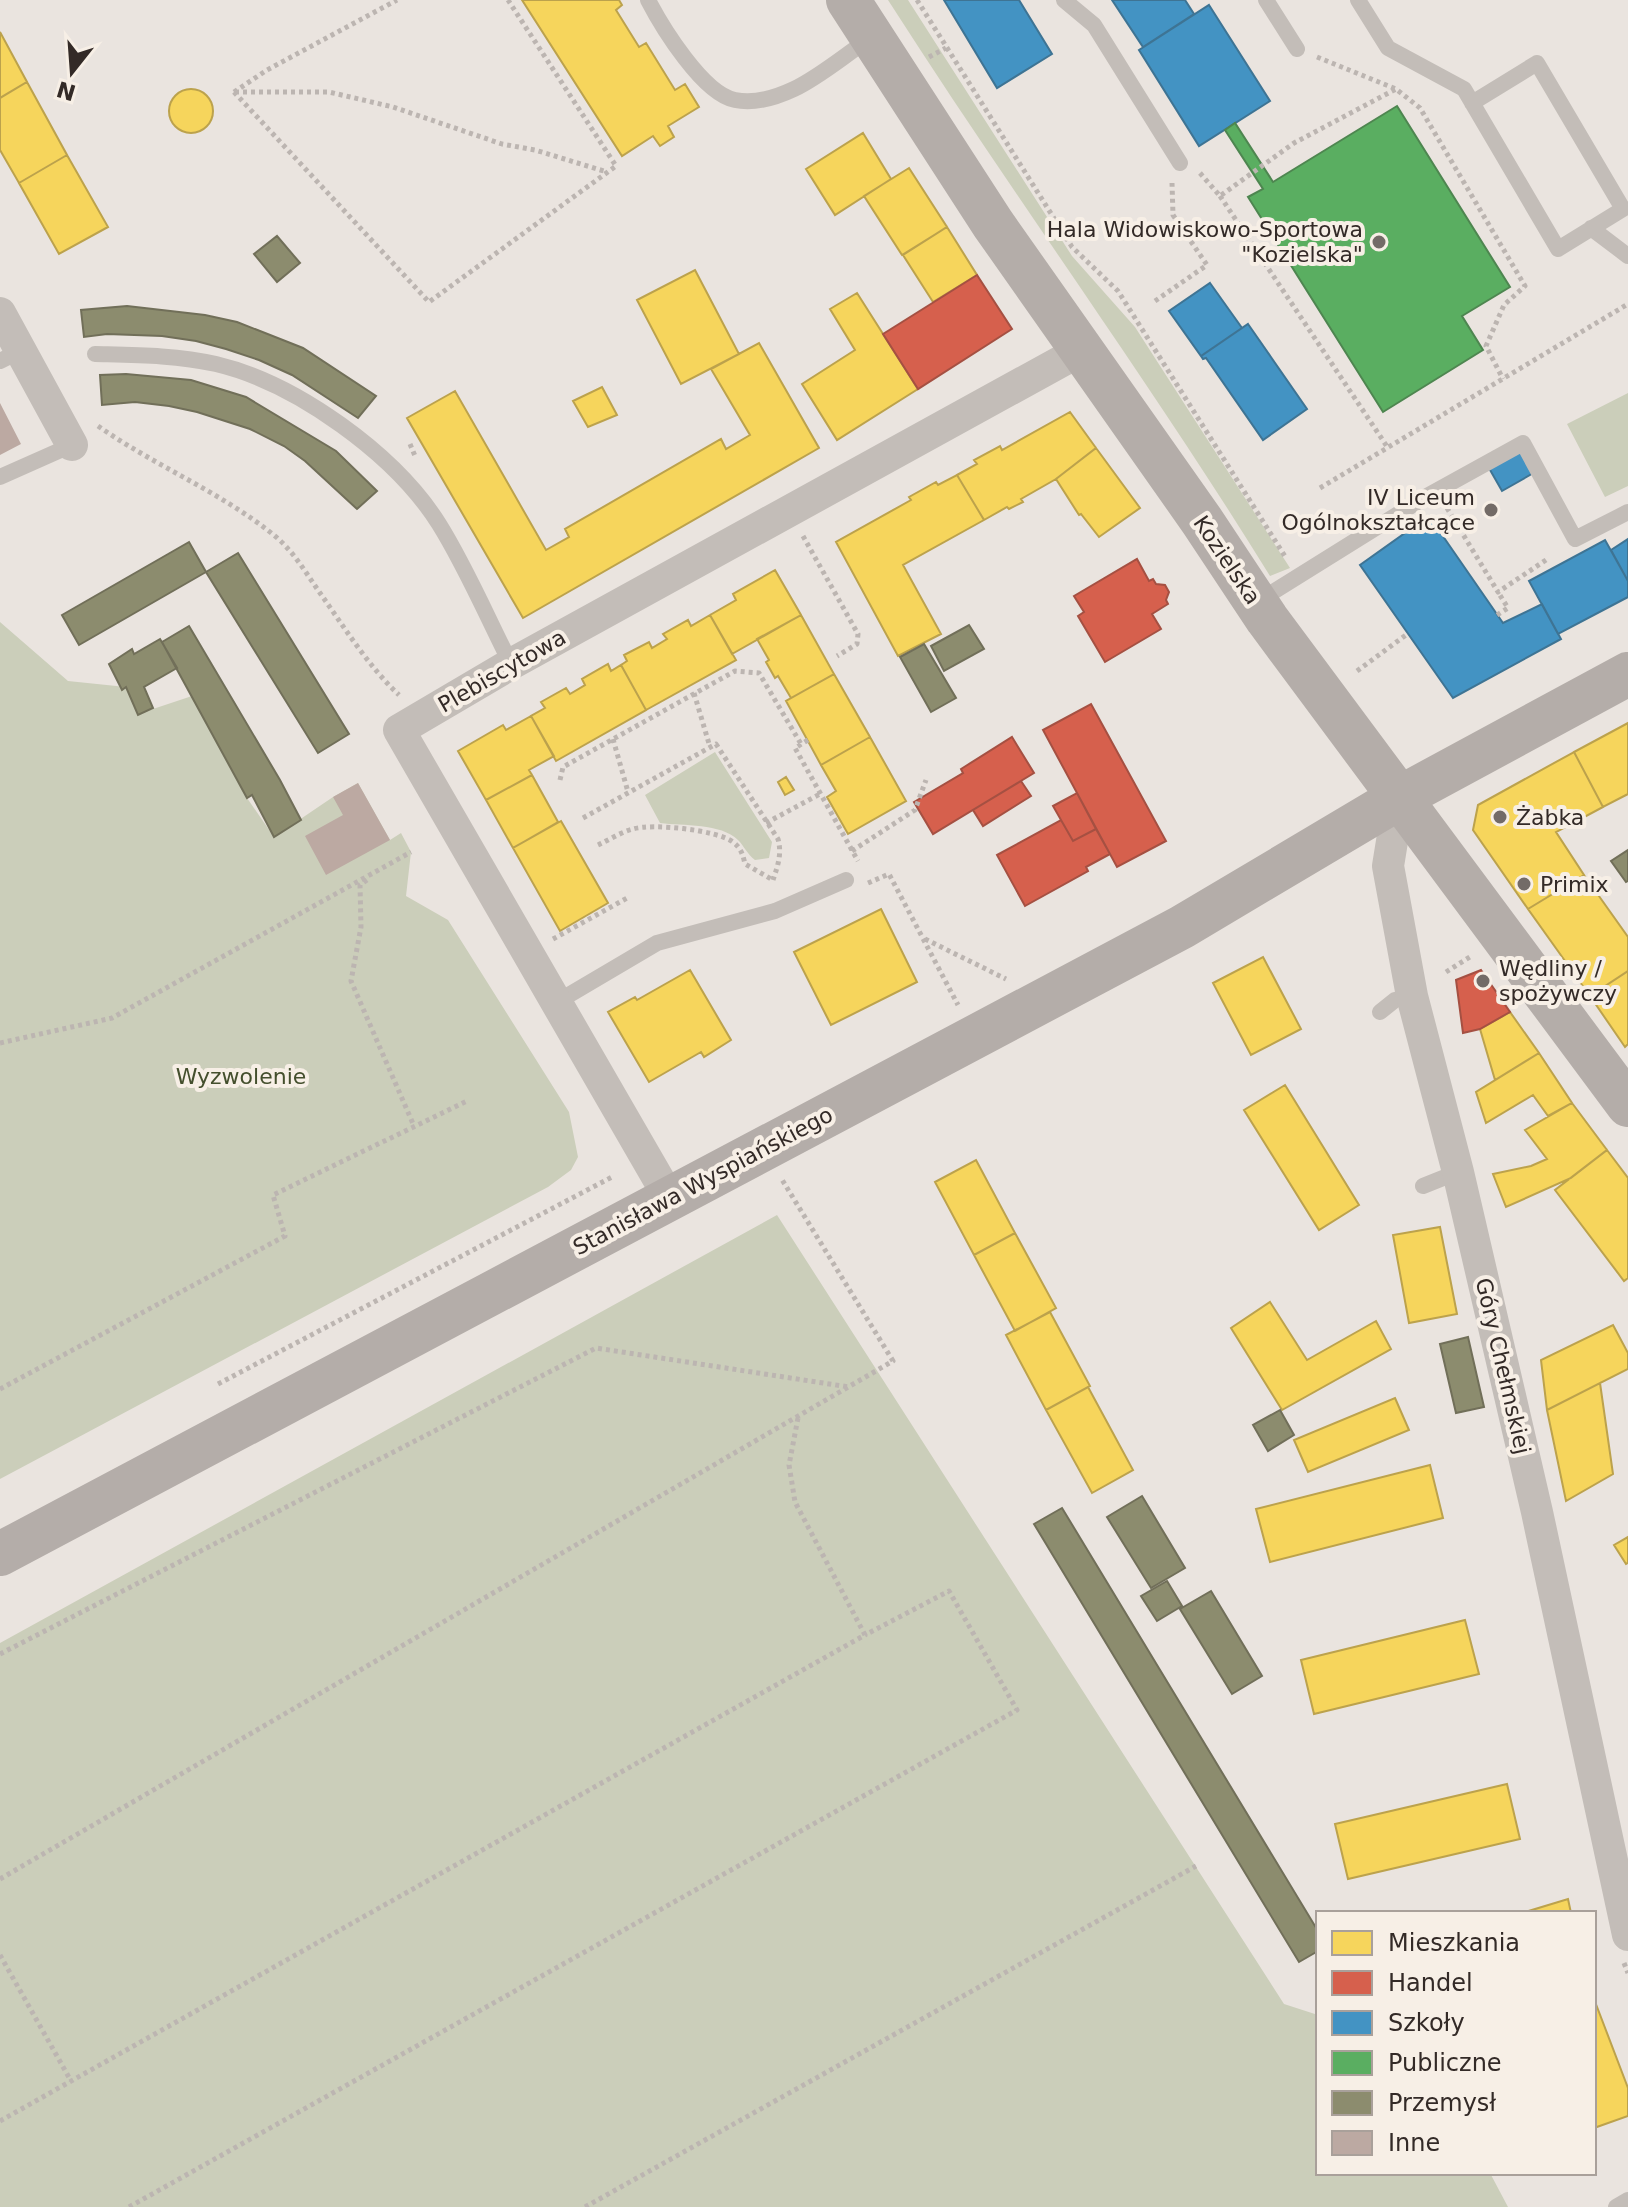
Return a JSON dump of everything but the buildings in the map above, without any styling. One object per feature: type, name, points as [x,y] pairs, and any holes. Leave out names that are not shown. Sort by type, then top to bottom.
[{"type":"street","name":"Kozielska","points":[[848,0],[993,224],[1202,521],[1255,603],[1628,1105]]},
{"type":"street","points":[[0,313],[10,356],[82,434]]},
{"type":"street","name":"Plebiscytowa","points":[[670,1199],[399,730],[511,664],[1080,351]]},
{"type":"street","name":"Stanisława Wyspiańskiego","points":[[0,1554],[1182,927],[1399,798],[1628,674]]},
{"type":"street","name":"Góry Chełmskiej","points":[[1399,798],[1388,866],[1412,996],[1458,1172],[1537,1512],[1628,1935]]},
{"type":"lane","points":[[648,0],[691,65],[717,92],[734,100],[773,97],[797,88],[871,38]]},
{"type":"lane","points":[[1064,0],[1094,25],[1180,163]]},
{"type":"lane","points":[[1266,0],[1297,49]]},
{"type":"lane","points":[[1358,0],[1388,48],[1464,89],[1472,103],[1558,249],[1623,209],[1537,63],[1472,103]]},
{"type":"lane","points":[[1591,228],[1628,256]]},
{"type":"lane","points":[[95,354],[172,357],[217,365],[263,380],[315,407],[362,440],[404,481],[438,523],[511,664]]},
{"type":"lane","points":[[0,477],[82,434]]},
{"type":"lane","points":[[1255,603],[1437,490],[1523,443],[1575,539],[1628,512]]},
{"type":"lane","points":[[557,1002],[657,943],[755,917],[852,884]]},
{"type":"lane","points":[[1380,1012],[1395,1000],[1412,996]]},
{"type":"lane","points":[[1423,1186],[1458,1172]]},
{"type":"lane","points":[[1616,2207],[1628,2200]]},
{"type":"path","points":[[234,92],[267,70],[397,0]]},
{"type":"path","points":[[234,92],[429,302],[616,166],[508,0]]},
{"type":"path","points":[[917,0],[1072,247],[1118,291],[1297,576]]},
{"type":"path","points":[[1297,49],[1396,89],[1420,108],[1525,286],[1504,305],[1486,346],[1503,379]]},
{"type":"path","points":[[1220,196],[1294,143],[1396,89]]},
{"type":"path","points":[[234,92],[329,92],[393,107],[502,144],[535,150],[607,172]]},
{"type":"path","points":[[1155,301],[1207,265],[1173,215],[1172,181],[1180,163]]},
{"type":"path","points":[[1209,183],[1388,448]]},
{"type":"path","points":[[1320,488],[1628,304]]},
{"type":"path","points":[[82,434],[143,456],[190,480],[274,536],[298,560],[392,689],[404,700],[419,701],[434,694],[445,703]]},
{"type":"path","points":[[1437,490],[1508,608],[1497,615]]},
{"type":"path","points":[[800,530],[858,634],[857,644],[837,656]]},
{"type":"path","points":[[1498,592],[1549,558]]},
{"type":"path","points":[[1357,671],[1406,635]]},
{"type":"path","points":[[560,780],[563,767],[694,693],[735,671],[759,673],[805,742],[795,748],[870,883]]},
{"type":"path","points":[[694,693],[710,747]]},
{"type":"path","points":[[613,739],[628,792]]},
{"type":"path","points":[[583,818],[716,744],[778,839],[781,849],[773,880]]},
{"type":"path","points":[[852,851],[915,810],[926,780]]},
{"type":"path","points":[[766,823],[820,794]]},
{"type":"path","points":[[598,845],[634,828],[660,827],[721,835],[743,853],[745,864],[781,884],[790,904]]},
{"type":"path","points":[[0,1043],[112,1018],[411,852],[360,885],[361,927],[351,981],[414,1126]]},
{"type":"path","points":[[852,884],[870,883],[889,874],[960,1009]]},
{"type":"path","points":[[552,940],[629,897]]},
{"type":"path","points":[[923,938],[1011,981]]},
{"type":"path","points":[[1446,972],[1480,950]]},
{"type":"path","points":[[0,1389],[285,1236],[273,1195],[469,1100]]},
{"type":"path","points":[[0,1879],[893,1361],[774,1167]]},
{"type":"path","points":[[218,1384],[612,1177]]},
{"type":"path","points":[[0,1654],[596,1348],[850,1387]]},
{"type":"path","points":[[799,1417],[789,1465],[795,1502],[865,1635]]},
{"type":"path","points":[[0,2121],[865,1635],[949,1591],[1017,1710],[129,2207]]},
{"type":"path","points":[[585,2207],[1196,1866]]},
{"type":"path","points":[[0,1955],[71,2081]]},
{"type":"green space","points":[[888,0],[908,0],[1072,256],[1135,327],[1290,568],[1270,576],[1177,431]]},
{"type":"green space","points":[[1628,393],[1628,486],[1605,497],[1567,424]]},
{"type":"green space","name":"Wyzwolenie","points":[[0,622],[68,681],[126,687],[138,714],[192,696],[247,798],[274,837],[358,783],[390,840],[401,833],[411,852],[406,896],[448,920],[569,1112],[578,1157],[571,1170],[548,1187],[0,1479]]},
{"type":"green space","points":[[715,752],[772,842],[769,858],[755,860],[738,840],[722,831],[660,823],[645,795]]},
{"type":"green space","points":[[777,1215],[1284,2004],[1316,2014],[1316,2175],[1491,2175],[1508,2207],[0,2207],[0,1643]]},
{"type":"place","name":"Hala Widowiskowo-Sportowa \"Kozielska\"","points":[[1379,242]]},
{"type":"place","name":"IV Liceum Ogólnokształcące","points":[[1491,510]]},
{"type":"place","name":"Żabka","points":[[1500,817]]},
{"type":"place","name":"Primix","points":[[1524,884]]},
{"type":"place","name":"Wędliny / spożywczy","points":[[1483,981]]}]
